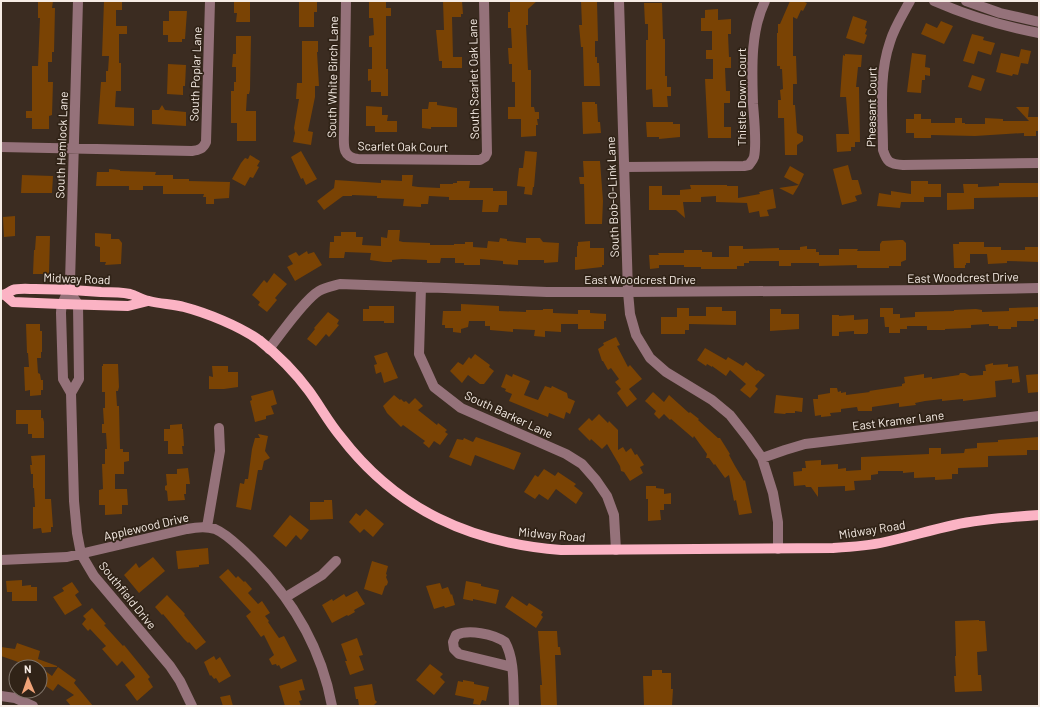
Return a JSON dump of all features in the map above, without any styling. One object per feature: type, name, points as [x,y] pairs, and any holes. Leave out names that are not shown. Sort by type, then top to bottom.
[{"type":"main road","name":"Midway Road","points":[[148,301],[128,306],[12,302],[3,295],[14,290],[129,294],[148,301],[184,307],[211,315],[258,340],[286,363],[298,377],[340,437],[372,472],[391,488],[430,514],[452,526],[518,545],[561,550],[833,548],[861,546],[884,542],[955,525],[996,518],[1039,515]]},
{"type":"street","name":"South Hemlock Lane","points":[[69,291],[78,1]]},
{"type":"street","name":"South Poplar Lane","points":[[74,148],[192,152],[204,147],[206,142],[210,1]]},
{"type":"street","name":"South White Birch Lane","points":[[346,1],[344,131],[344,149],[346,154]]},
{"type":"street","name":"South Scarlet Oak Lane","points":[[484,1],[487,146],[485,157]]},
{"type":"street","name":"South Bob-O-Link Lane","points":[[619,1],[628,292],[630,314],[636,335],[650,358],[666,372],[712,400],[730,415],[762,458],[773,493],[778,522],[778,549]]},
{"type":"street","name":"Thistle Down Court","points":[[625,167],[749,165],[754,158],[755,134],[753,49],[758,20],[765,1]]},
{"type":"street","name":"Pheasant Court","points":[[910,1],[895,29],[890,42],[883,74],[883,150],[886,160],[893,164],[903,165],[1039,163]]},
{"type":"street","points":[[934,1],[979,19],[1039,33]]},
{"type":"street","points":[[966,1],[1000,13],[1039,22]]},
{"type":"street","points":[[1,147],[74,148]]},
{"type":"street","name":"Scarlet Oak Court","points":[[346,154],[352,158],[358,159],[474,160],[485,157]]},
{"type":"street","name":"East Woodcrest Drive","points":[[269,349],[310,298],[318,291],[340,284],[547,292],[1039,288]]},
{"type":"street","name":"South Barker Lane","points":[[421,287],[419,354],[434,387],[461,408],[566,454],[582,464],[607,496],[614,515],[616,550]]},
{"type":"street","points":[[61,304],[69,291],[78,304]]},
{"type":"street","name":"Southfield Drive","points":[[61,304],[63,379],[71,393],[74,501],[77,533],[81,554],[94,576],[170,666],[180,681],[192,706]]},
{"type":"street","name":"Southfield Drive","points":[[71,393],[79,379],[78,304]]},
{"type":"street","name":"East Kramer Lane","points":[[762,458],[805,444],[1039,416]]},
{"type":"street","points":[[207,527],[220,451],[219,428]]},
{"type":"street","name":"Applewood Drive","points":[[1,560],[67,557],[187,529],[207,527],[216,530],[240,547],[286,597],[296,612],[313,645],[326,681],[332,706]]},
{"type":"street","points":[[286,597],[322,575],[336,562]]},
{"type":"street","points":[[512,667],[459,654],[454,649],[453,642],[456,635],[469,632],[500,638],[505,642],[508,647],[512,667],[514,706]]},
{"type":"street","points":[[1,696],[15,698],[32,706]]},
{"type":"building","points":[[38,1],[53,1],[52,8],[55,8],[54,52],[52,52],[52,62],[48,62],[48,82],[53,82],[52,115],[49,116],[49,129],[32,129],[32,118],[26,118],[26,111],[32,111],[32,66],[38,66],[40,18],[38,18]]},
{"type":"building","points":[[104,1],[122,1],[122,10],[116,10],[116,26],[127,26],[127,34],[119,34],[121,91],[116,91],[115,107],[134,108],[134,126],[98,124],[101,82],[106,82],[106,71],[108,71],[109,56],[102,56]]},
{"type":"building","points":[[234,1],[250,1],[250,22],[236,22],[237,13],[234,13]]},
{"type":"building","points":[[299,1],[317,1],[317,12],[314,12],[314,27],[299,27]]},
{"type":"building","points":[[369,1],[386,1],[386,8],[391,8],[391,16],[386,16],[386,69],[388,69],[388,96],[381,96],[381,92],[371,92],[371,80],[368,81],[368,69],[372,69],[372,47],[369,47],[369,36],[374,35],[373,18],[369,18]]},
{"type":"building","points":[[443,1],[462,1],[463,14],[461,14],[461,17],[452,17],[453,57],[462,57],[462,68],[442,68],[442,61],[439,61],[436,30],[444,30]]},
{"type":"building","points":[[510,1],[537,1],[528,9],[528,25],[526,25],[528,70],[531,70],[531,107],[534,107],[535,112],[539,112],[539,119],[537,119],[538,125],[536,125],[536,136],[521,137],[521,119],[508,119],[508,107],[515,107],[515,82],[512,82],[512,64],[509,64],[508,48],[512,48],[511,28],[508,28]]},
{"type":"building","points":[[581,1],[597,1],[598,41],[595,41],[595,57],[597,57],[597,63],[599,63],[600,86],[584,86],[583,47],[581,47],[579,25],[582,25]]},
{"type":"building","points":[[790,1],[802,1],[807,3],[803,11],[801,10],[797,19],[793,17],[793,56],[796,56],[797,84],[793,84],[793,105],[795,105],[797,133],[803,136],[803,141],[797,145],[797,155],[785,155],[784,118],[778,118],[778,100],[781,100],[780,90],[783,89],[782,69],[780,69],[780,66],[777,66],[777,33],[778,24],[780,24]]},
{"type":"building","points":[[644,3],[662,3],[663,39],[665,39],[665,76],[667,76],[667,87],[671,87],[671,96],[667,96],[668,107],[653,107],[652,89],[646,90],[646,40],[648,40],[648,24],[645,24]]},
{"type":"building","points":[[718,9],[718,20],[731,19],[731,34],[728,34],[731,68],[725,68],[726,91],[730,91],[730,103],[724,103],[724,127],[731,127],[731,138],[708,138],[705,79],[713,79],[713,59],[706,59],[706,50],[712,50],[712,31],[701,31],[701,18],[705,18],[705,10]]},
{"type":"building","points":[[169,11],[187,11],[185,39],[182,39],[182,42],[168,42],[168,35],[163,35],[163,21],[169,21]]},
{"type":"building","points":[[853,16],[867,21],[865,28],[867,29],[865,34],[867,35],[864,44],[846,38]]},
{"type":"building","points":[[941,21],[953,26],[944,44],[921,34],[926,23],[937,28]]},
{"type":"building","points":[[972,34],[984,37],[983,40],[995,43],[991,55],[978,51],[974,64],[963,61]]},
{"type":"building","points":[[236,36],[251,36],[250,90],[249,94],[247,94],[246,111],[256,111],[256,141],[237,141],[237,123],[231,123],[231,91],[234,91],[234,82],[236,82],[236,67],[232,67],[233,54],[236,54]]},
{"type":"building","points":[[302,41],[318,41],[317,52],[319,86],[315,86],[315,97],[308,131],[313,132],[311,145],[293,142],[299,99],[296,99],[297,83],[302,83]]},
{"type":"building","points":[[1021,49],[1031,51],[1028,64],[1021,63],[1018,75],[1013,74],[1012,76],[996,72],[1001,53],[1019,57]]},
{"type":"building","points":[[912,53],[926,55],[925,67],[930,68],[930,76],[925,75],[925,80],[922,80],[921,93],[907,92]]},
{"type":"building","points":[[845,54],[862,55],[861,67],[858,67],[856,87],[859,87],[860,142],[855,142],[855,147],[851,147],[851,151],[837,152],[836,134],[849,134],[846,97],[840,97],[843,55],[845,56]]},
{"type":"building","points":[[168,64],[186,65],[183,95],[167,94]]},
{"type":"building","points":[[972,75],[985,79],[981,91],[968,87]]},
{"type":"building","points":[[429,102],[437,102],[437,105],[457,108],[457,127],[431,127],[431,129],[422,128],[422,109],[428,109]]},
{"type":"building","points":[[582,102],[595,102],[595,104],[597,104],[598,122],[600,122],[601,133],[583,134]]},
{"type":"building","points":[[162,105],[165,110],[186,112],[186,126],[152,124],[152,110],[159,110]]},
{"type":"building","points":[[366,106],[382,107],[382,115],[388,115],[387,121],[397,121],[397,132],[375,132],[375,126],[366,126]]},
{"type":"building","points":[[1016,107],[1029,107],[1028,117],[1039,117],[1039,131],[1036,131],[1036,136],[1024,136],[1024,133],[975,136],[931,135],[931,138],[914,138],[914,133],[906,133],[906,119],[914,119],[914,114],[921,114],[921,119],[931,119],[931,123],[955,123],[955,118],[962,118],[962,123],[965,124],[985,124],[985,118],[1003,119],[1003,121],[1029,121]]},
{"type":"building","points":[[646,122],[673,122],[673,124],[680,124],[680,137],[659,139],[659,137],[647,137]]},
{"type":"building","points":[[301,151],[317,179],[306,185],[303,178],[301,179],[291,157]]},
{"type":"building","points":[[525,151],[537,152],[532,195],[524,194],[525,187],[517,186],[519,168],[523,168]]},
{"type":"building","points":[[250,155],[260,161],[257,166],[259,167],[253,178],[250,177],[245,186],[232,179],[241,163],[245,158],[248,159]]},
{"type":"building","points":[[583,161],[600,161],[603,201],[602,224],[585,224],[584,184],[580,184],[579,177],[584,177]]},
{"type":"building","points":[[848,165],[852,180],[858,180],[862,194],[855,196],[857,201],[842,205],[833,169]]},
{"type":"building","points":[[790,166],[804,174],[799,185],[784,177]]},
{"type":"building","points":[[109,169],[120,171],[156,172],[155,175],[173,175],[173,179],[189,179],[189,181],[230,182],[229,198],[214,199],[214,204],[206,204],[206,197],[203,197],[204,194],[163,194],[163,186],[143,186],[143,190],[129,190],[129,186],[96,186],[97,172],[109,172]]},
{"type":"building","points":[[22,175],[53,176],[52,193],[21,193]]},
{"type":"building","points":[[402,175],[413,175],[412,186],[418,187],[440,188],[440,184],[453,184],[457,183],[457,181],[470,181],[469,188],[493,188],[493,191],[507,191],[507,205],[499,205],[498,212],[482,212],[483,200],[449,200],[449,197],[429,196],[428,204],[421,204],[421,207],[403,206],[404,199],[352,195],[343,196],[324,210],[317,201],[334,188],[335,180],[381,183],[381,180],[402,181]]},
{"type":"building","points":[[911,181],[928,181],[928,184],[941,184],[941,197],[924,197],[924,202],[901,202],[900,208],[877,206],[879,193],[891,195],[891,191],[911,194]]},
{"type":"building","points":[[999,183],[1039,183],[1039,197],[974,198],[974,209],[947,210],[947,193],[964,193],[963,184],[978,184],[978,187],[999,186]]},
{"type":"building","points":[[690,185],[738,186],[738,198],[760,194],[759,192],[773,189],[776,208],[767,210],[769,216],[760,217],[759,211],[749,213],[747,203],[716,202],[716,196],[701,197],[701,202],[683,202],[685,218],[676,210],[649,210],[649,186],[662,186],[662,195],[680,195],[680,190],[691,189]]},
{"type":"building","points":[[799,185],[793,195],[779,188]]},
{"type":"building","points":[[15,216],[15,236],[4,237],[3,217]]},
{"type":"building","points":[[388,230],[400,230],[399,241],[403,242],[430,243],[430,245],[454,245],[465,244],[465,242],[473,242],[473,247],[487,248],[488,241],[499,242],[500,238],[507,239],[507,241],[526,243],[526,238],[540,238],[543,242],[559,243],[558,262],[544,263],[544,260],[518,260],[518,265],[503,264],[503,261],[480,259],[480,265],[464,265],[464,263],[455,263],[455,258],[441,258],[440,263],[427,263],[427,260],[402,259],[392,260],[392,262],[384,262],[370,260],[371,253],[345,252],[344,258],[329,258],[330,242],[334,242],[334,236],[341,236],[341,232],[356,232],[356,237],[363,237],[362,245],[381,246],[381,237],[387,238]]},
{"type":"building","points":[[95,233],[111,234],[111,239],[119,239],[122,243],[121,264],[105,265],[106,262],[100,262],[100,247],[95,246]]},
{"type":"building","points":[[36,236],[50,236],[49,274],[33,274]]},
{"type":"building","points":[[903,240],[906,243],[906,260],[901,262],[901,266],[889,266],[889,268],[857,268],[857,265],[819,266],[819,263],[791,263],[791,266],[779,266],[779,261],[749,261],[749,263],[744,263],[744,266],[737,266],[737,269],[701,269],[701,267],[684,267],[684,265],[659,265],[659,268],[650,269],[649,255],[659,255],[658,253],[684,253],[684,250],[702,250],[702,252],[712,252],[712,257],[729,257],[729,246],[743,246],[743,249],[779,248],[779,250],[800,250],[800,247],[807,246],[807,249],[816,249],[816,252],[819,252],[819,255],[839,255],[839,249],[880,251],[880,244],[882,241]]},
{"type":"building","points":[[590,241],[590,248],[604,248],[604,265],[602,265],[602,267],[575,270],[575,257],[577,257],[578,242]]},
{"type":"building","points":[[959,242],[984,242],[984,247],[1001,247],[1001,250],[1025,250],[1025,247],[1039,247],[1039,262],[1007,261],[1007,263],[988,264],[987,254],[970,254],[970,263],[966,263],[965,268],[954,268],[953,244],[959,244]]},
{"type":"building","points":[[307,251],[308,254],[314,252],[322,265],[295,281],[287,267],[293,264],[288,256],[296,252],[299,256]]},
{"type":"building","points":[[274,273],[287,284],[275,298],[277,300],[267,312],[258,305],[260,302],[252,295],[264,280],[267,283]]},
{"type":"building","points":[[461,304],[499,306],[499,311],[526,312],[526,310],[553,309],[553,313],[578,314],[578,310],[590,310],[590,313],[606,314],[606,321],[604,321],[604,329],[578,329],[578,324],[561,324],[561,332],[545,331],[545,337],[534,336],[535,330],[513,329],[513,332],[490,330],[490,326],[485,326],[485,321],[469,321],[468,327],[461,329],[461,333],[453,332],[453,328],[445,328],[445,325],[442,325],[443,311],[461,311]]},
{"type":"building","points":[[369,306],[394,306],[394,323],[384,323],[384,321],[363,321],[363,309],[369,309]]},
{"type":"building","points":[[706,307],[722,307],[722,311],[736,311],[736,325],[689,324],[689,330],[685,330],[685,334],[661,334],[661,317],[677,317],[677,308],[689,308],[689,316],[706,316]]},
{"type":"building","points":[[1039,307],[1039,319],[1034,319],[1034,321],[1017,321],[1017,327],[1011,327],[1011,329],[998,329],[998,326],[989,326],[989,324],[971,325],[971,328],[945,330],[927,330],[927,326],[907,326],[907,329],[900,329],[900,333],[889,333],[889,327],[885,327],[884,317],[880,317],[880,308],[893,308],[893,314],[900,314],[900,318],[915,317],[915,312],[976,309],[982,310],[982,312],[1009,311],[1009,308]]},
{"type":"building","points":[[770,309],[781,309],[781,314],[799,314],[799,329],[770,331]]},
{"type":"building","points":[[328,312],[339,320],[337,324],[339,325],[329,337],[326,334],[316,346],[307,339],[315,329],[314,328]]},
{"type":"building","points":[[832,315],[854,315],[854,320],[868,319],[868,333],[854,334],[854,331],[839,332],[839,336],[832,336]]},
{"type":"building","points":[[26,324],[40,324],[40,331],[42,331],[41,358],[37,358],[38,373],[40,374],[41,380],[43,380],[43,390],[41,390],[41,395],[30,396],[30,390],[25,391],[24,367],[29,367]]},
{"type":"building","points":[[616,337],[620,345],[617,346],[628,367],[630,365],[642,379],[629,389],[637,399],[627,407],[617,393],[621,389],[615,382],[619,379],[611,368],[608,370],[602,361],[598,349],[604,345],[603,343]]},
{"type":"building","points":[[705,348],[726,360],[728,357],[743,366],[746,362],[757,371],[758,370],[765,375],[755,386],[758,389],[750,398],[740,390],[746,384],[730,370],[726,376],[712,366],[707,364],[706,366],[697,360]]},
{"type":"building","points":[[387,352],[398,378],[384,383],[381,372],[376,374],[374,365],[377,364],[374,356]]},
{"type":"building","points":[[475,354],[490,365],[489,367],[494,371],[484,384],[480,384],[468,375],[462,383],[450,371],[458,362],[463,365],[469,357],[471,359]]},
{"type":"building","points":[[993,363],[993,365],[1008,364],[1008,367],[1018,366],[1020,382],[1012,383],[1012,379],[995,381],[996,397],[963,401],[963,399],[942,401],[942,399],[899,407],[899,403],[872,407],[872,411],[858,411],[857,407],[841,409],[841,412],[830,413],[831,416],[815,416],[813,399],[818,399],[818,395],[830,393],[830,388],[837,388],[838,392],[846,392],[846,395],[902,386],[902,384],[905,383],[904,377],[924,374],[924,378],[932,377],[932,379],[959,375],[960,373],[965,373],[970,376],[983,375],[983,371],[986,371],[985,365]]},
{"type":"building","points":[[103,364],[118,364],[119,387],[118,391],[116,391],[117,406],[119,406],[120,449],[123,449],[123,452],[129,452],[129,461],[124,462],[124,474],[115,474],[115,489],[127,489],[128,505],[122,505],[122,514],[105,515],[105,505],[99,505],[99,490],[103,489],[102,464],[105,464],[105,449],[107,449],[106,433],[102,433],[102,424],[104,424],[103,408],[105,408],[105,392],[102,392]]},
{"type":"building","points":[[212,366],[228,366],[228,372],[238,372],[238,387],[209,389],[209,376],[213,377]]},
{"type":"building","points":[[506,374],[512,377],[513,374],[530,381],[524,395],[538,400],[545,386],[551,388],[552,386],[567,393],[568,398],[575,401],[570,414],[566,412],[564,419],[549,413],[548,417],[509,401],[512,394],[505,391],[506,389],[501,387]]},
{"type":"building","points":[[1039,374],[1039,392],[1028,393],[1026,375]]},
{"type":"building","points":[[273,390],[277,404],[271,406],[274,414],[266,416],[266,419],[255,422],[250,401],[252,400],[251,396]]},
{"type":"building","points":[[653,392],[664,402],[669,395],[689,413],[690,412],[699,419],[698,420],[718,438],[720,438],[730,454],[729,455],[735,466],[744,481],[745,480],[752,513],[739,515],[736,500],[734,501],[729,475],[725,478],[715,464],[714,465],[709,458],[706,458],[707,454],[694,436],[693,438],[664,414],[659,419],[654,414],[656,411],[645,401]]},
{"type":"building","points":[[394,395],[400,400],[401,399],[404,402],[406,401],[409,404],[415,398],[423,406],[418,410],[437,425],[438,423],[447,430],[445,432],[448,434],[440,445],[434,441],[429,448],[423,443],[425,441],[403,425],[401,427],[387,413],[383,406]]},
{"type":"building","points":[[776,395],[803,398],[802,412],[795,411],[795,413],[785,414],[774,413]]},
{"type":"building","points":[[16,410],[41,410],[41,418],[43,418],[44,422],[44,438],[32,438],[32,434],[28,434],[28,424],[16,424]]},
{"type":"building","points":[[599,414],[618,430],[618,450],[623,447],[626,452],[631,448],[644,465],[640,467],[643,473],[630,481],[624,472],[621,471],[620,466],[607,444],[602,449],[591,439],[590,441],[578,429],[589,418],[592,421]]},
{"type":"building","points":[[182,424],[184,446],[182,446],[183,454],[168,454],[168,441],[164,441],[164,429],[170,429],[170,425]]},
{"type":"building","points":[[258,434],[268,436],[265,451],[270,458],[264,461],[262,470],[258,470],[251,510],[236,507],[240,483],[244,484],[245,479],[248,479],[255,438],[260,438]]},
{"type":"building","points":[[476,437],[521,453],[514,470],[475,455],[471,466],[449,457],[457,439],[463,440],[464,438],[473,442]]},
{"type":"building","points":[[1039,437],[1039,450],[1027,450],[1027,455],[988,456],[988,467],[958,468],[958,474],[952,474],[952,479],[935,480],[935,477],[914,478],[914,472],[903,473],[903,471],[878,471],[878,474],[871,475],[871,480],[854,481],[855,490],[845,491],[845,486],[818,487],[818,497],[811,487],[806,487],[805,485],[794,486],[793,472],[802,471],[802,468],[806,468],[805,461],[821,460],[821,465],[838,464],[838,469],[846,468],[846,471],[861,470],[861,457],[929,454],[929,448],[941,448],[941,454],[964,453],[965,449],[977,448],[977,443]]},
{"type":"building","points":[[45,455],[45,499],[51,499],[53,527],[51,527],[51,532],[42,533],[41,528],[33,529],[33,507],[35,507],[33,474],[31,474],[30,465],[32,465],[31,456]]},
{"type":"building","points":[[188,468],[190,484],[186,484],[186,494],[184,494],[185,500],[168,501],[167,491],[165,490],[165,486],[167,485],[166,474],[177,474],[177,469]]},
{"type":"building","points":[[544,469],[555,476],[558,472],[576,484],[574,486],[583,493],[576,504],[556,489],[548,500],[539,494],[535,499],[524,492],[535,475],[538,477]]},
{"type":"building","points":[[646,486],[656,486],[656,488],[664,489],[664,494],[671,493],[671,504],[664,504],[664,510],[660,510],[661,520],[648,521],[648,499],[646,499]]},
{"type":"building","points":[[324,500],[332,500],[333,519],[310,520],[310,502],[324,502]]},
{"type":"building","points":[[366,509],[384,524],[373,537],[364,529],[360,533],[349,522],[356,513],[360,516]]},
{"type":"building","points":[[290,515],[309,530],[301,540],[296,535],[286,547],[273,536]]},
{"type":"building","points":[[208,548],[209,564],[199,565],[199,567],[178,569],[176,551]]},
{"type":"building","points":[[153,557],[165,571],[139,593],[124,575],[136,563],[139,568]]},
{"type":"building","points":[[372,561],[388,566],[386,577],[388,582],[382,595],[364,589]]},
{"type":"building","points":[[228,569],[236,578],[238,576],[252,589],[248,593],[258,604],[262,601],[270,613],[265,616],[269,621],[268,622],[279,638],[284,636],[297,661],[281,669],[279,665],[272,665],[269,659],[274,655],[264,635],[261,637],[246,616],[251,612],[219,577]]},
{"type":"building","points":[[22,580],[22,586],[31,585],[31,587],[37,587],[37,601],[12,601],[12,592],[7,592],[6,581]]},
{"type":"building","points":[[466,581],[499,590],[496,604],[473,599],[473,601],[463,599]]},
{"type":"building","points":[[72,582],[79,592],[75,595],[82,605],[65,615],[53,597],[64,591],[62,588]]},
{"type":"building","points":[[440,583],[442,589],[448,587],[455,605],[434,609],[426,586]]},
{"type":"building","points":[[357,591],[365,604],[354,610],[355,612],[332,623],[322,605],[332,599],[333,601],[344,594],[346,597]]},
{"type":"building","points":[[167,595],[185,614],[184,615],[206,642],[196,650],[155,607]]},
{"type":"building","points":[[512,596],[527,606],[529,603],[543,612],[541,615],[543,617],[536,628],[505,607]]},
{"type":"building","points":[[92,608],[106,624],[104,625],[123,646],[124,645],[150,677],[148,679],[153,687],[137,701],[125,685],[135,677],[134,675],[122,661],[117,666],[102,649],[106,646],[90,629],[88,631],[82,624],[86,619],[83,616]]},
{"type":"building","points":[[955,621],[985,621],[987,651],[977,652],[978,675],[981,675],[982,691],[955,692]]},
{"type":"building","points":[[538,631],[557,631],[558,647],[560,647],[561,655],[555,655],[557,706],[541,706],[540,685],[542,685]]},
{"type":"building","points":[[357,638],[363,655],[359,656],[364,670],[350,675],[341,644]]},
{"type":"building","points":[[17,643],[40,651],[38,659],[10,659],[1,656],[1,647],[15,649]]},
{"type":"building","points":[[214,656],[216,660],[220,657],[231,676],[219,683],[216,678],[214,679],[211,675],[210,676],[204,662]]},
{"type":"building","points":[[48,663],[57,666],[48,667]]},
{"type":"building","points":[[430,664],[443,674],[440,677],[445,682],[434,695],[416,680]]},
{"type":"building","points":[[58,667],[76,680],[74,683],[93,706],[71,706],[66,700],[74,695],[58,684],[53,691],[48,688],[48,673],[52,676]]},
{"type":"building","points":[[652,670],[662,670],[662,673],[671,673],[671,689],[673,689],[672,706],[644,706],[643,676],[652,676]]},
{"type":"building","points":[[302,679],[305,690],[299,691],[302,700],[299,701],[301,706],[285,706],[279,686]]},
{"type":"building","points":[[463,680],[489,687],[486,701],[482,700],[480,705],[473,704],[474,699],[455,695],[458,681],[463,682]]},
{"type":"building","points":[[372,684],[375,700],[377,702],[373,706],[359,706],[354,687]]},
{"type":"building","points":[[230,695],[233,706],[223,706],[220,697]]}]
